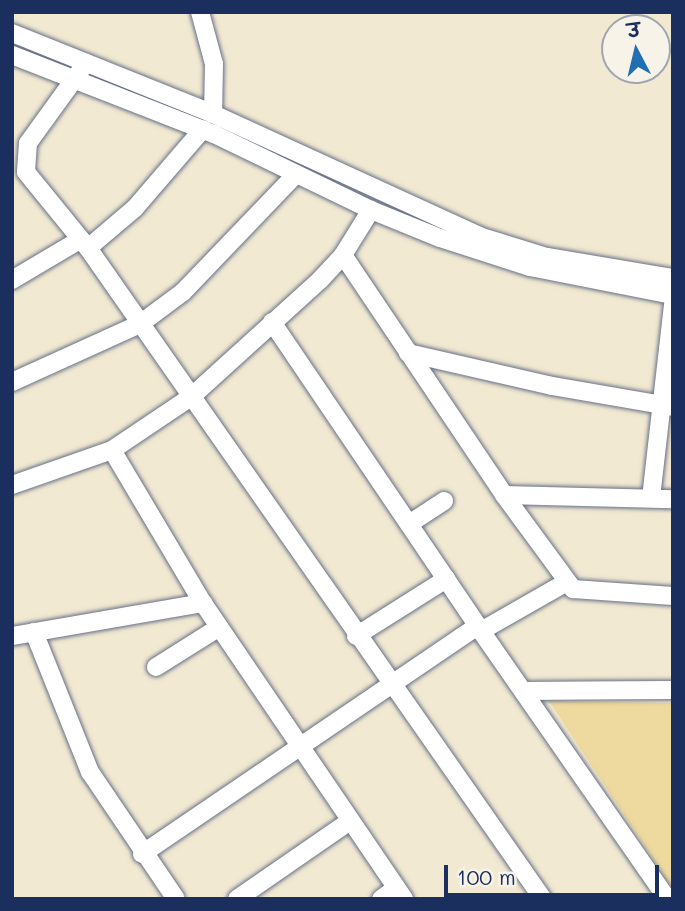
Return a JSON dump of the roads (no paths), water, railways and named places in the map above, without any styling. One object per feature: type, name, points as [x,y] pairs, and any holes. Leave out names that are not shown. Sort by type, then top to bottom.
[{"type":"street","points":[[12,280],[85,244],[135,208],[208,121],[214,64],[200,12]]},
{"type":"street","points":[[12,33],[86,62],[208,121],[479,236],[547,257],[673,278]]},
{"type":"street","points":[[12,55],[76,81],[208,121],[296,174],[371,210],[530,267],[673,295]]},
{"type":"street","points":[[86,62],[76,81],[19,156],[32,181],[85,244],[356,636],[543,899]]},
{"type":"street","points":[[12,382],[140,324],[183,292],[296,174]]},
{"type":"street","points":[[12,485],[113,450],[191,397],[342,255],[371,210]]},
{"type":"street","points":[[342,255],[565,583],[587,593],[673,596]]},
{"type":"street","points":[[651,498],[667,406],[673,304]]},
{"type":"street","points":[[272,322],[667,899]]},
{"type":"street","points":[[408,353],[667,406]]},
{"type":"street","points":[[113,450],[218,628],[400,893],[381,899]]},
{"type":"street","points":[[504,495],[673,499]]},
{"type":"street","points":[[409,524],[444,502]]},
{"type":"street","points":[[356,636],[446,579]]},
{"type":"street","points":[[142,854],[389,683],[480,628],[565,583]]},
{"type":"street","points":[[12,636],[202,603]]},
{"type":"street","points":[[156,667],[218,628]]},
{"type":"street","points":[[34,632],[90,772],[142,854],[176,899]]},
{"type":"street","points":[[523,691],[673,690]]},
{"type":"street","points":[[237,899],[350,821]]}]
